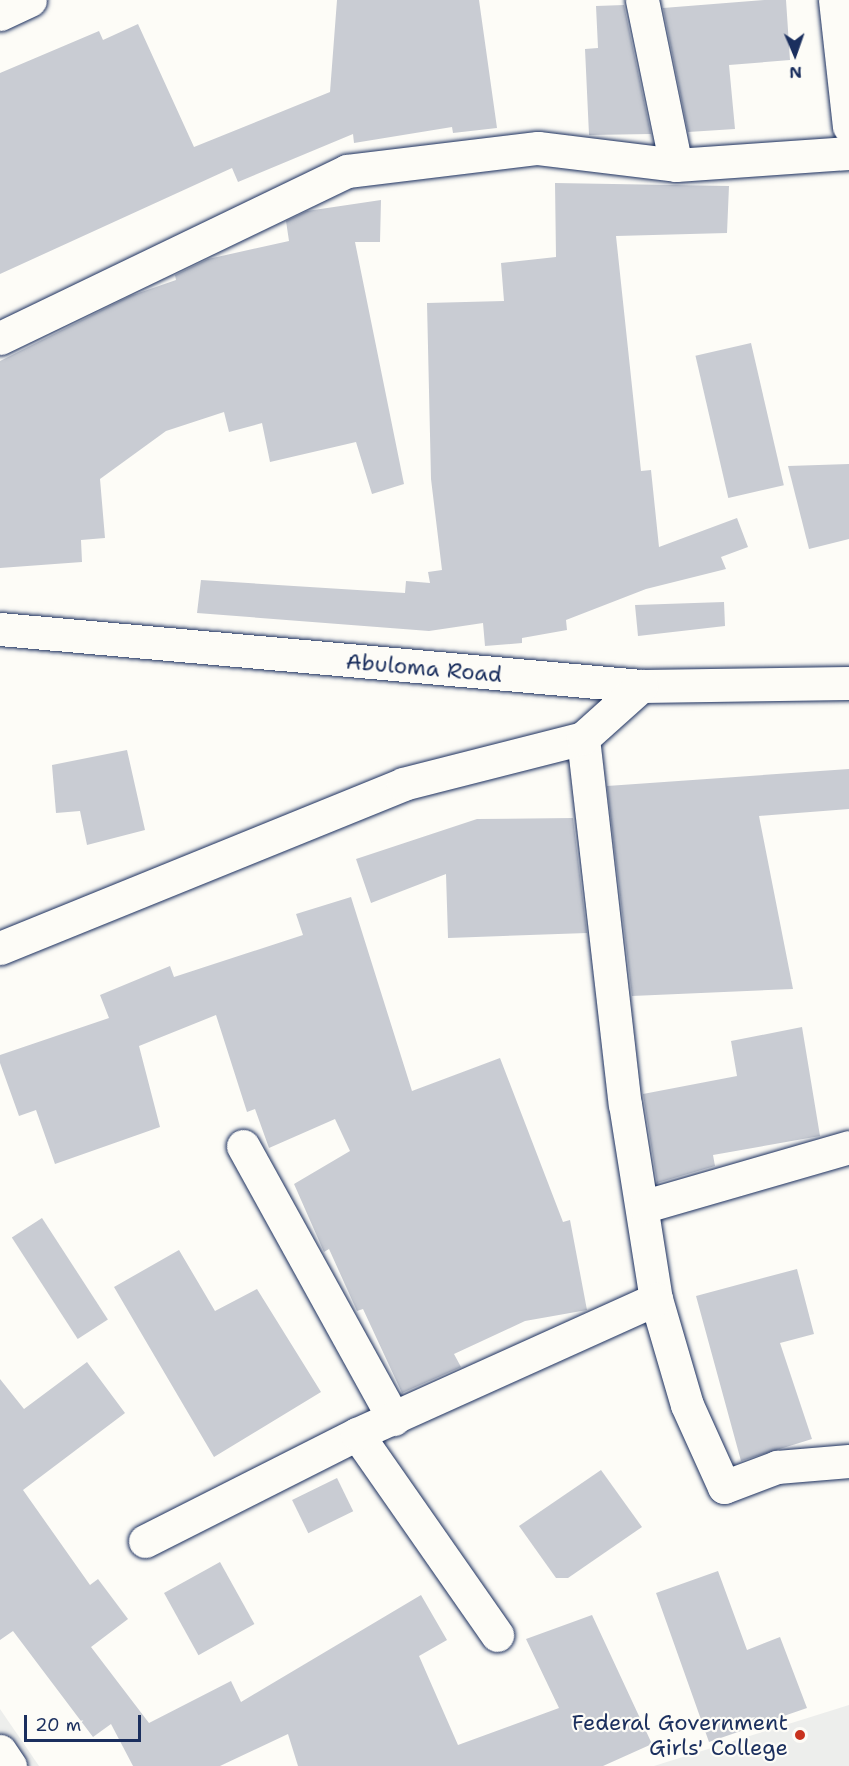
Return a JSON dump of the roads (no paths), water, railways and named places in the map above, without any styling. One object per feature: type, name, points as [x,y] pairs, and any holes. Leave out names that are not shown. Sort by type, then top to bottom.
[{"type":"street","points":[[0,14],[30,0]]},
{"type":"street","points":[[642,0],[676,165]]},
{"type":"street","points":[[835,0],[849,126]]},
{"type":"street","points":[[0,338],[347,171],[538,148],[676,165],[849,153]]},
{"type":"street","name":"Abuloma Road","points":[[0,629],[641,686],[849,683]]},
{"type":"street","points":[[0,948],[403,784],[584,738],[641,686]]},
{"type":"street","points":[[584,738],[611,1006],[645,1206],[656,1299],[687,1405],[724,1487],[777,1467],[849,1461]]},
{"type":"street","points":[[243,1146],[394,1419]]},
{"type":"street","points":[[645,1206],[849,1147]]},
{"type":"street","points":[[145,1541],[357,1434],[656,1299]]},
{"type":"street","points":[[357,1434],[497,1635]]},
{"type":"street","points":[[0,1751],[10,1766]]},
{"type":"place","name":"Federal Government Girls' College","points":[[800,1735]]}]
